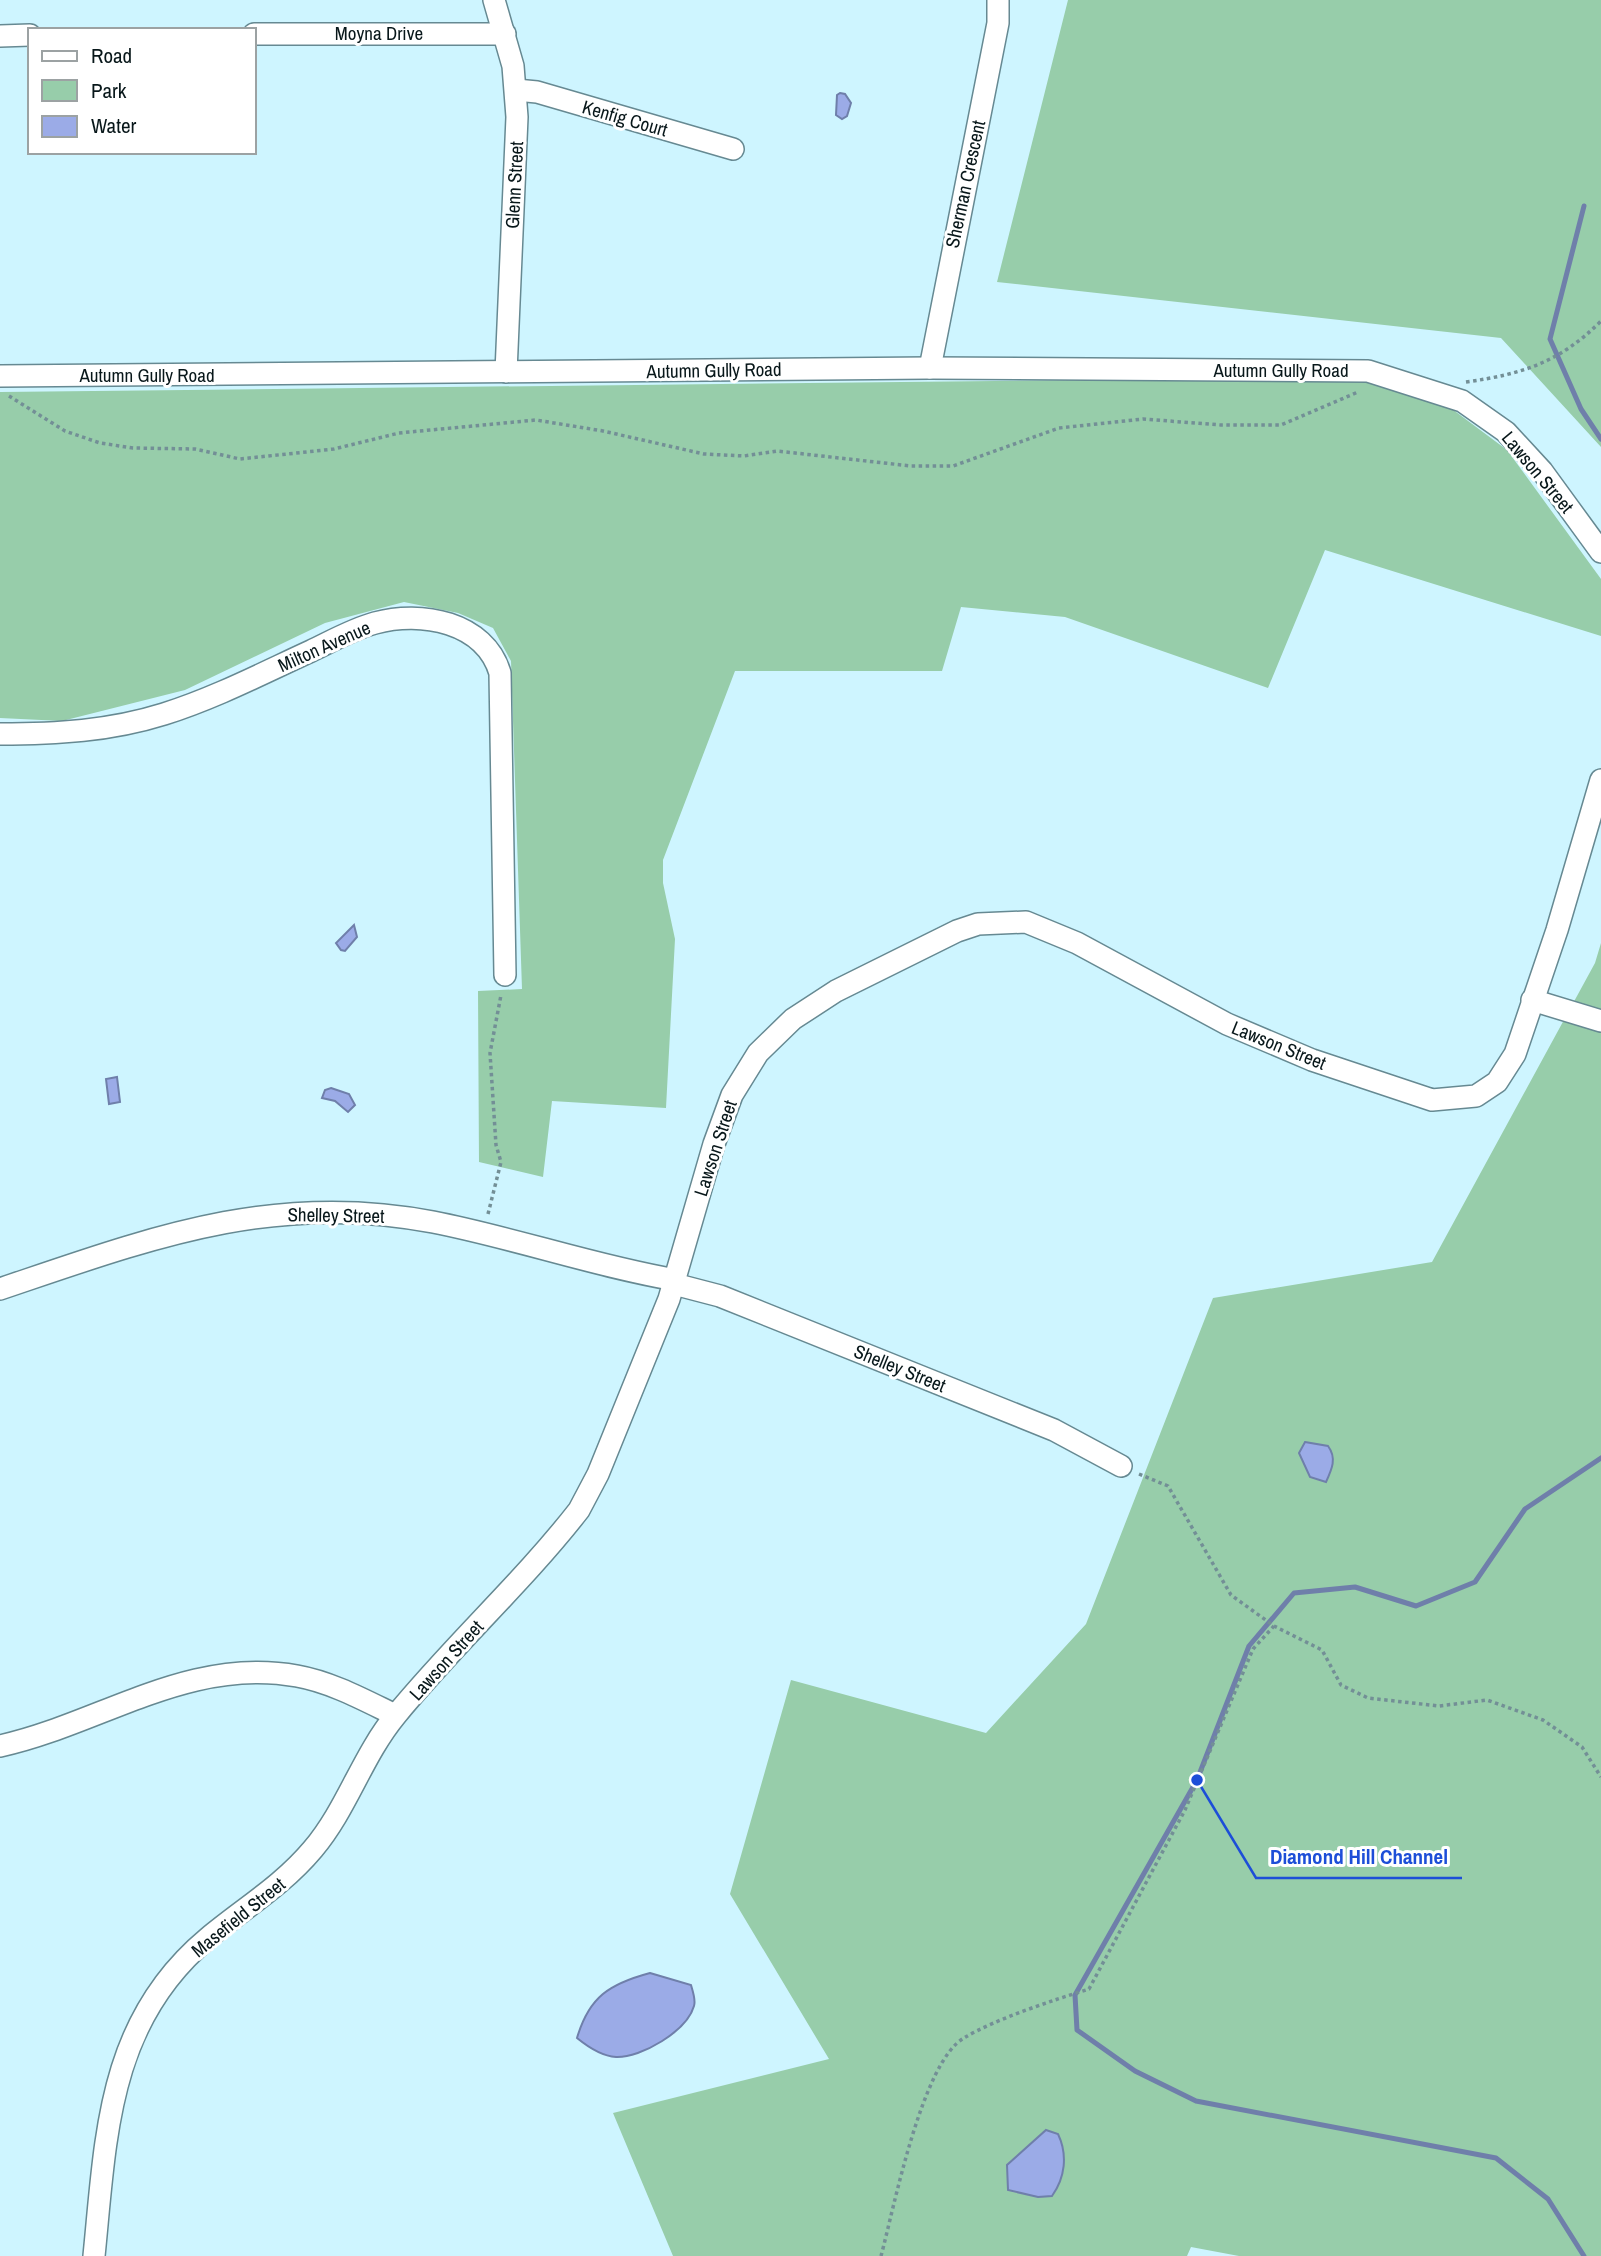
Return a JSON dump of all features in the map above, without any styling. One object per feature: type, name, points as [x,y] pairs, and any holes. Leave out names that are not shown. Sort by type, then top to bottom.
[{"type":"street","name":"Glenn Street","points":[[494,0],[505,34],[516,90],[506,372]]},
{"type":"street","name":"Sherman Crescent","points":[[930,368],[998,23],[998,0]]},
{"type":"street","name":"Moyna Drive","points":[[256,34],[505,34]]},
{"type":"street","points":[[0,36],[28,35]]},
{"type":"street","name":"Kenfig Court","points":[[516,90],[537,92],[733,149]]},
{"type":"street","name":"Autumn Gully Road","points":[[2,385],[506,372],[930,368],[1368,371],[1425,387]]},
{"type":"street","name":"Lawson Street","points":[[1425,387],[1462,401],[1506,432],[1542,471],[1601,552]]},
{"type":"street","name":"Milton Avenue","points":[[0,734],[68,733],[161,715],[211,697],[375,623],[410,618],[452,625],[470,633],[486,644],[496,658],[502,687],[505,975]]},
{"type":"street","name":"Lawson Street","points":[[0,1746],[176,1684],[207,1675],[239,1672],[298,1676],[328,1684],[395,1715],[579,1510],[608,1449],[675,1282],[722,1119],[738,1084],[775,1033],[814,1004],[935,940],[978,924],[1026,922],[1048,929],[1254,1037],[1312,1060],[1432,1100],[1476,1097],[1497,1082],[1515,1054],[1561,917],[1601,780]]},
{"type":"street","points":[[1532,1000],[1601,1021]]},
{"type":"street","name":"Shelley Street","points":[[0,1289],[153,1237],[261,1215],[376,1214],[485,1234],[675,1282],[720,1297],[1054,1430],[1121,1466]]},
{"type":"street","name":"Masefield Street","points":[[93,2256],[109,2107],[125,2053],[138,2026],[168,1980],[188,1957],[207,1938],[273,1890],[314,1848],[395,1715]]},
{"type":"path","points":[[1462,382],[1511,376],[1568,351],[1601,321]]},
{"type":"path","points":[[2,385],[65,431],[100,443],[133,448],[195,449],[240,460],[334,449],[399,433],[536,420],[603,431],[704,454],[744,456],[777,451],[911,466],[953,466],[1059,428],[1143,419],[1281,425],[1360,391]]},
{"type":"path","points":[[485,1234],[493,1185],[501,1162],[496,1145],[490,1053],[505,975]]},
{"type":"path","points":[[1121,1466],[1168,1486],[1231,1595],[1274,1626],[1322,1650],[1341,1685],[1368,1698],[1439,1706],[1487,1700],[1543,1720],[1582,1748],[1601,1777]]},
{"type":"path","points":[[881,2256],[919,2114],[938,2070],[962,2038],[1089,1989],[1185,1811],[1253,1649],[1274,1626]]},
{"type":"green space","points":[[1068,0],[1601,0],[1601,447],[1501,338],[997,282]]},
{"type":"green space","points":[[1355,377],[1448,406],[1507,450],[1601,579],[1601,636],[1325,550],[1268,688],[1065,617],[961,607],[942,671],[735,671],[663,860],[663,883],[675,939],[666,1108],[552,1101],[543,1177],[479,1162],[478,991],[522,989],[511,661],[493,628],[458,613],[404,602],[325,623],[185,690],[62,721],[0,718],[0,392]]},
{"type":"green space","points":[[1601,943],[1601,2256],[1239,2256],[1191,2247],[1187,2256],[673,2256],[613,2113],[829,2059],[730,1894],[791,1680],[986,1733],[1086,1624],[1213,1298],[1432,1262],[1595,963]]},
{"type":"water","points":[[845,94],[851,103],[847,116],[842,119],[836,115],[837,95]]},
{"type":"water","points":[[354,925],[357,937],[345,951],[341,950],[336,943]]},
{"type":"water","points":[[117,1077],[120,1102],[109,1104],[106,1079]]},
{"type":"water","points":[[331,1088],[349,1094],[355,1105],[348,1112],[335,1101],[322,1098],[325,1090]]},
{"type":"water","points":[[1305,1442],[1328,1446],[1331,1450],[1333,1464],[1326,1482],[1310,1477],[1299,1453]]},
{"type":"water","points":[[650,1973],[691,1985],[694,2006],[682,2025],[650,2048],[626,2056],[616,2057],[600,2053],[577,2038],[588,2012],[603,1994],[623,1982]]},
{"type":"water","points":[[1046,2130],[1058,2134],[1064,2158],[1062,2174],[1052,2196],[1038,2197],[1008,2190],[1007,2165]]},
{"type":"waterway","points":[[1584,206],[1550,339],[1581,409],[1601,439]]},
{"type":"waterway","points":[[1584,2256],[1548,2199],[1496,2158],[1196,2101],[1135,2071],[1077,2030],[1075,1995],[1197,1780],[1249,1646],[1294,1593],[1355,1587],[1416,1606],[1475,1582],[1525,1509],[1601,1458]]},
{"type":"place","name":"Diamond Hill Channel","points":[[1197,1780]]}]
